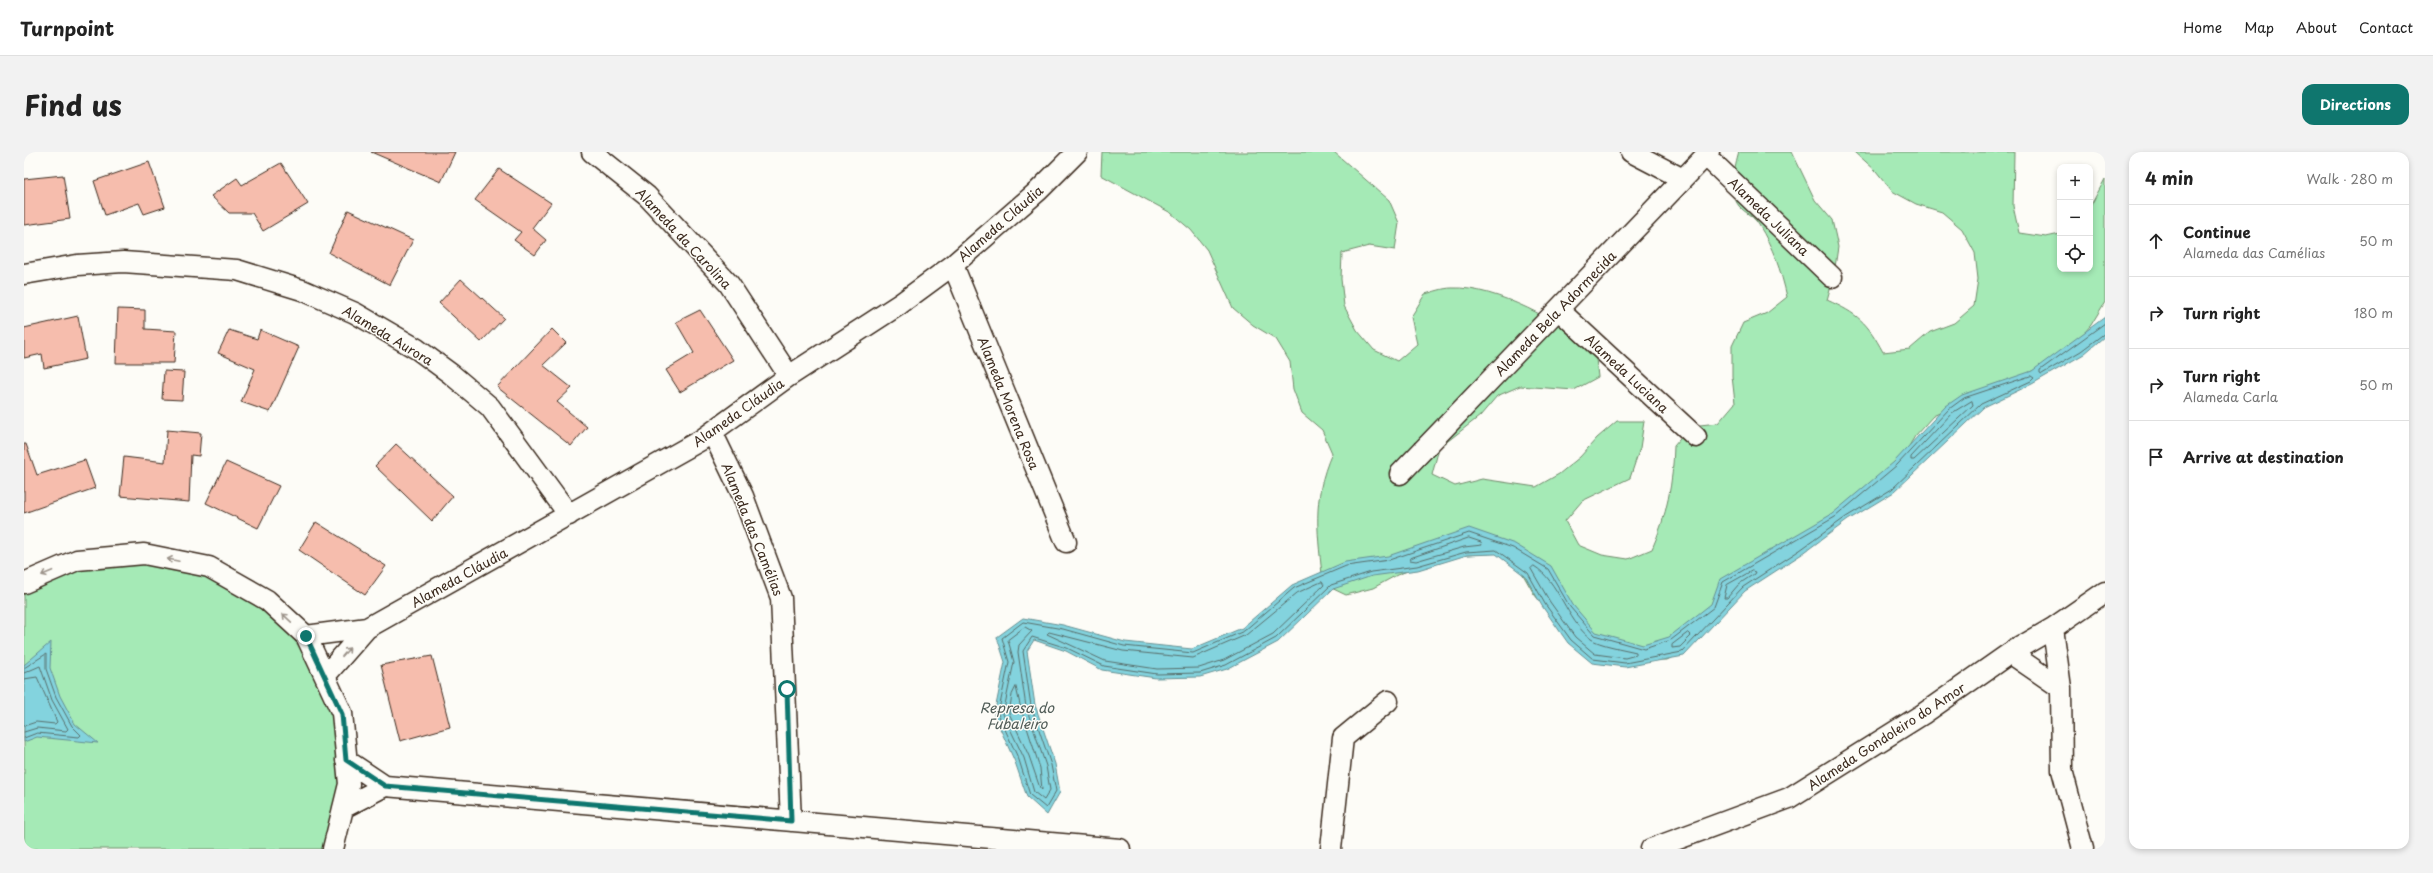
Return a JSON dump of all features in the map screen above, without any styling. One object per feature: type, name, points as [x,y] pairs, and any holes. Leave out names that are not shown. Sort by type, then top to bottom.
[{"type":"street","name":"Alameda da Carolina","points":[[592,152],[647,196],[728,284],[789,376]]},
{"type":"street","name":"Alameda Cláudia","points":[[367,628],[712,432],[789,376],[900,304],[953,265],[1038,191],[1077,152]]},
{"type":"street","points":[[1631,152],[1681,178]]},
{"type":"street","name":"Alameda Bela Adormecida","points":[[1400,474],[1559,310],[1681,178],[1707,154]]},
{"type":"street","name":"Alameda Juliana","points":[[1707,154],[1832,278]]},
{"type":"street","name":"Alameda Aurora","points":[[24,274],[77,265],[123,262],[237,270],[302,290],[355,313],[417,349],[451,374],[490,408],[568,515]]},
{"type":"street","name":"Alameda Morena Rosa","points":[[953,265],[1066,542]]},
{"type":"street","name":"Alameda Luciana","points":[[1559,310],[1696,437]]},
{"type":"street","name":"Alameda das Camélias","points":[[712,432],[743,496],[781,598],[791,821]]},
{"type":"street","points":[[24,583],[77,560],[144,554],[209,568],[267,600],[306,636],[342,714],[349,784],[334,849]]},
{"type":"street","name":"Alameda Gondoleiro do Amor","points":[[1651,849],[1789,798],[1923,714],[2010,653],[2053,628],[2105,592]]},
{"type":"street","points":[[306,636],[367,628]]},
{"type":"street","points":[[325,676],[367,628]]},
{"type":"street","points":[[2053,628],[2061,688],[2062,770],[2083,849]]},
{"type":"street","points":[[2010,653],[2061,688]]},
{"type":"street","points":[[1331,849],[1343,738],[1388,701]]},
{"type":"street","points":[[346,760],[385,786],[1120,849]]},
{"type":"street","points":[[343,808],[385,786]]},
{"type":"green space","points":[[1102,152],[1334,152],[1389,200],[1399,223],[1395,250],[1369,246],[1342,253],[1341,279],[1344,306],[1357,330],[1374,350],[1397,361],[1417,344],[1411,317],[1425,294],[1452,288],[1469,289],[1488,293],[1528,308],[1565,329],[1595,350],[1598,377],[1574,390],[1520,386],[1497,396],[1480,416],[1439,448],[1432,475],[1455,486],[1482,479],[1536,487],[1559,474],[1580,457],[1597,438],[1617,421],[1644,421],[1640,448],[1630,478],[1582,501],[1565,521],[1578,545],[1602,555],[1628,559],[1652,549],[1662,524],[1671,486],[1674,446],[1691,426],[1718,423],[1735,403],[1732,376],[1732,346],[1743,323],[1767,313],[1787,297],[1776,260],[1764,234],[1757,222],[1739,206],[1734,194],[1733,179],[1739,152],[1792,152],[1815,200],[1832,220],[1838,247],[1834,274],[1827,300],[1847,310],[1861,320],[1872,333],[1883,352],[1910,349],[1930,332],[1954,323],[1974,306],[1978,279],[1975,253],[1962,229],[1942,212],[1916,204],[1892,191],[1876,171],[1855,152],[2014,152],[2013,206],[2019,233],[2046,237],[2057,235],[2057,272],[2093,272],[2093,201],[2105,179],[2105,302],[2091,325],[2074,345],[2054,361],[1933,416],[1915,436],[1888,482],[1732,581],[1691,647],[1667,660],[1640,660],[1567,635],[1534,594],[1521,571],[1501,553],[1447,556],[1397,575],[1373,588],[1346,595],[1323,584],[1318,533],[1319,502],[1325,470],[1332,453],[1322,430],[1302,413],[1293,389],[1290,362],[1276,339],[1253,325],[1233,308],[1207,250],[1191,230],[1171,213],[1101,175]]},
{"type":"green space","points":[[144,561],[207,575],[263,606],[306,653],[334,715],[341,783],[325,849],[24,849],[24,591],[79,568]]},
{"type":"water","name":"Represa do Fubaleiro","points":[[2105,317],[2105,336],[2084,354],[2032,384],[1984,407],[1894,492],[1848,520],[1802,554],[1745,591],[1684,656],[1625,667],[1592,663],[1568,643],[1542,606],[1525,576],[1496,554],[1467,555],[1418,570],[1372,576],[1333,589],[1278,642],[1227,669],[1200,677],[1156,678],[1102,670],[1066,651],[1034,640],[1027,651],[1035,705],[1055,764],[1060,792],[1047,815],[1027,797],[1015,762],[994,715],[1005,662],[997,637],[1023,618],[1063,625],[1125,642],[1192,649],[1242,628],[1292,585],[1345,562],[1388,556],[1469,528],[1515,544],[1551,566],[1573,605],[1596,632],[1643,645],[1669,637],[1711,604],[1720,579],[1832,514],[1894,462],[1946,406],[1962,395],[2032,371]]},
{"type":"water","points":[[51,642],[50,668],[60,696],[75,724],[98,743],[37,737],[24,742],[24,665]]},
{"type":"building","points":[[371,152],[455,152],[441,182]]},
{"type":"building","points":[[149,162],[165,207],[144,214],[139,203],[105,215],[94,181]]},
{"type":"building","points":[[281,163],[308,204],[263,231],[252,213],[229,213],[211,196],[237,178],[242,185]]},
{"type":"building","points":[[499,169],[551,203],[532,228],[546,240],[535,255],[514,240],[521,232],[475,200]]},
{"type":"building","points":[[63,175],[70,219],[24,225],[24,179]]},
{"type":"building","points":[[348,210],[413,240],[390,285],[329,253]]},
{"type":"building","points":[[461,279],[504,318],[481,342],[439,303]]},
{"type":"building","points":[[118,309],[145,310],[145,329],[176,331],[174,363],[116,363]]},
{"type":"building","points":[[700,310],[733,360],[680,392],[666,370],[694,353],[676,322]]},
{"type":"building","points":[[78,316],[86,359],[44,368],[42,354],[24,358],[24,328]]},
{"type":"building","points":[[552,329],[566,343],[543,365],[572,388],[557,402],[587,427],[571,446],[497,387]]},
{"type":"building","points":[[229,330],[257,339],[260,330],[299,347],[270,412],[241,402],[255,369],[218,353]]},
{"type":"building","points":[[164,371],[184,372],[182,400],[162,399]]},
{"type":"building","points":[[167,430],[201,433],[199,456],[191,455],[189,502],[120,496],[124,457],[165,462]]},
{"type":"building","points":[[24,444],[26,444],[37,475],[85,460],[95,488],[24,513]]},
{"type":"building","points":[[396,444],[453,496],[432,521],[375,466]]},
{"type":"building","points":[[226,462],[279,486],[258,528],[206,503]]},
{"type":"building","points":[[316,522],[386,566],[365,595],[299,550]]},
{"type":"building","points":[[432,656],[450,727],[400,741],[381,665]]},
{"type":"route","points":[[306,636],[342,714],[346,760],[385,786],[791,821],[787,689]]}]
